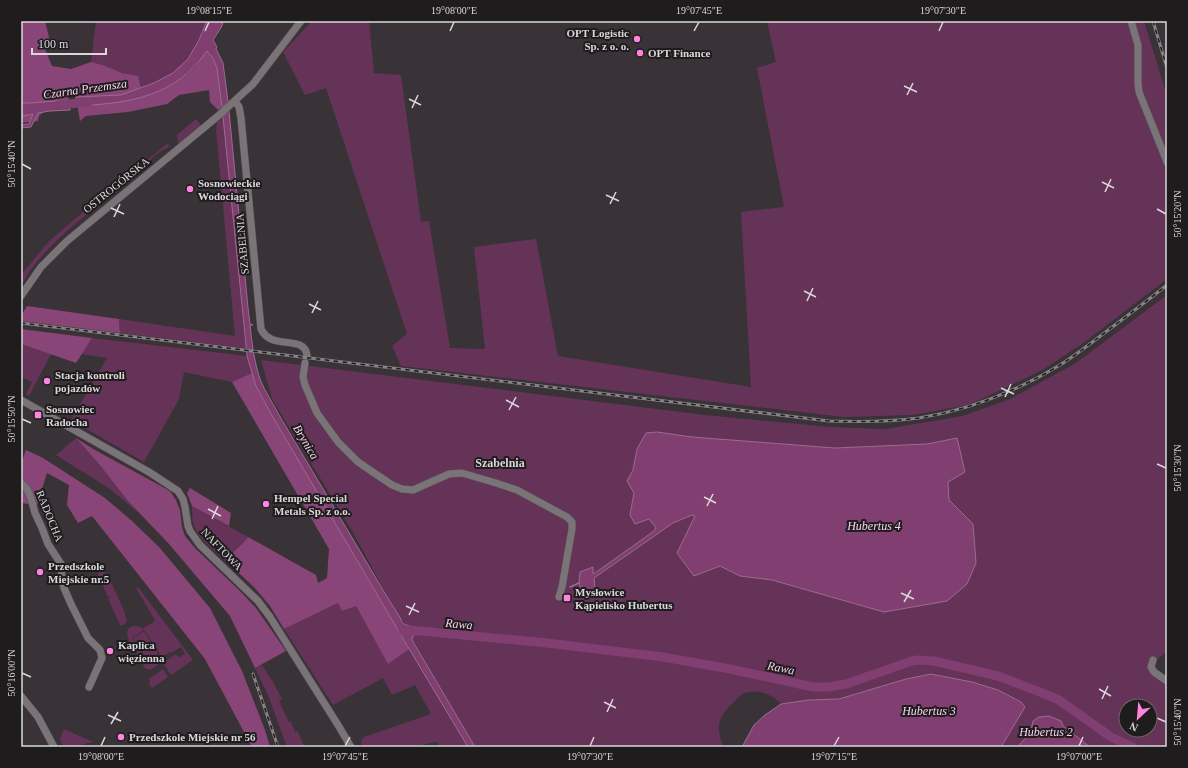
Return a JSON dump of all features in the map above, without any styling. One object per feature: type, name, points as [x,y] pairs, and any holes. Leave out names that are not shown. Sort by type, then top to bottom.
[{"type":"street","name":"OSTROGÓRSKA","points":[[21,296],[41,267],[67,240],[218,116],[253,84],[301,21]]},
{"type":"street","points":[[1130,21],[1139,52],[1139,92],[1167,162]]},
{"type":"street","name":"SZABELNIA","points":[[234,102],[239,107],[241,118],[261,329],[267,338],[299,344],[304,347],[307,355]]},
{"type":"street","points":[[305,363],[305,384],[317,413],[338,442],[358,462],[392,485],[402,489],[413,490],[449,474],[462,473],[517,490],[567,517],[572,522],[572,529],[559,597]]},
{"type":"street","name":"NAFTOWA","points":[[21,400],[178,491],[184,503],[188,526],[193,536],[200,545],[258,601],[270,617],[335,719],[350,747]]},
{"type":"street","name":"RADOCHA","points":[[21,483],[27,489],[31,498],[35,513],[48,544],[61,564],[64,588],[74,610],[88,638],[100,650],[102,658],[89,687]]},
{"type":"street","points":[[1152,660],[1151,667],[1154,672],[1167,681]]},
{"type":"street","points":[[21,696],[38,717],[54,747]]},
{"type":"shaded area","points":[[21,21],[45,21],[49,37],[45,49],[52,66],[71,69],[91,62],[122,73],[138,76],[141,88],[162,90],[186,75],[195,67],[207,51],[213,58],[217,68],[222,107],[218,110],[210,102],[209,90],[179,95],[167,104],[128,112],[86,116],[80,121],[75,92],[68,93],[70,110],[47,109],[39,116],[38,121],[21,123]]},
{"type":"shaded area","points":[[96,21],[207,21],[194,50],[184,63],[168,75],[141,88],[138,76],[122,73],[91,62]]},
{"type":"shaded area","points":[[312,21],[369,21],[374,73],[401,75],[421,222],[429,221],[450,348],[485,349],[474,247],[536,239],[558,356],[751,387],[741,212],[784,207],[757,68],[776,62],[767,21],[1144,21],[1167,96],[1167,279],[1082,344],[1044,369],[968,405],[912,415],[844,417],[401,366],[392,346],[407,334],[326,88],[305,95],[283,52]]},
{"type":"shaded area","points":[[223,117],[246,348],[120,333],[119,319],[235,336],[216,130],[217,122]]},
{"type":"shaded area","points":[[196,119],[202,126],[179,144],[177,135]]},
{"type":"shaded area","points":[[167,144],[170,146],[168,148],[155,155],[142,172],[136,173],[135,177],[130,182],[127,181],[125,178]]},
{"type":"shaded area","points":[[111,189],[114,192],[114,195],[89,212],[88,211],[86,213],[87,214],[69,229],[41,257],[26,277],[21,287],[21,275],[45,246]]},
{"type":"shaded area","points":[[1167,295],[1167,650],[1156,661],[1150,673],[1167,686],[1167,747],[1141,748],[1114,737],[1063,700],[1032,685],[1001,675],[931,659],[908,661],[859,678],[821,686],[699,661],[541,641],[426,630],[408,626],[402,622],[354,534],[272,399],[261,360],[705,415],[830,427],[886,429],[962,416],[1008,400],[1076,363]],"holes":[[[657,432],[692,437],[835,448],[927,444],[957,438],[948,482],[949,500],[973,524],[772,580],[740,576],[720,566],[694,576],[696,516],[692,515],[673,523],[594,578],[594,590],[580,572],[592,567],[593,574],[595,573],[654,531],[656,528],[649,519],[630,515],[634,493],[628,481],[633,470],[637,449]]]},
{"type":"shaded area","points":[[27,306],[119,319],[120,333],[21,321],[21,316]]},
{"type":"shaded area","points":[[21,329],[92,338],[76,363],[21,344]]},
{"type":"shaded area","points":[[92,338],[247,356],[252,373],[232,382],[184,372],[179,399],[144,462],[71,420],[107,358],[81,354]]},
{"type":"shaded area","points":[[21,344],[51,354],[29,396],[26,394],[32,382],[21,377]]},
{"type":"shaded area","points":[[252,373],[259,392],[270,412],[409,649],[388,664],[356,606],[342,611],[338,603],[284,629],[270,606],[254,587],[225,560],[248,537],[316,575],[318,583],[327,578],[329,549],[232,382]]},
{"type":"shaded area","points":[[76,438],[140,514],[110,489],[56,455]]},
{"type":"shaded area","points":[[76,438],[170,491],[180,510],[182,527],[185,536],[195,548],[256,608],[286,651],[255,668],[230,616],[169,544],[128,501]]},
{"type":"shaded area","points":[[26,450],[43,458],[105,498],[132,521],[159,547],[210,608],[242,671],[270,747],[252,747],[205,659],[92,516],[78,523],[67,505],[69,485],[47,473],[37,505],[21,503],[21,464]]},
{"type":"shaded area","points":[[190,488],[231,513],[229,526],[192,506],[187,493]]},
{"type":"shaded area","points":[[192,506],[248,537],[225,560],[199,536],[194,526]]},
{"type":"shaded area","points":[[103,571],[108,575],[124,611],[127,621],[123,625],[120,625],[108,599],[111,596],[108,597],[98,575],[98,573]]},
{"type":"shaded area","points":[[138,587],[193,660],[171,675],[163,663],[176,654],[179,658],[185,653],[181,647],[161,658],[162,661],[150,670],[145,668],[138,656],[142,654],[148,662],[160,654],[143,628],[155,620],[136,588]]},
{"type":"shaded area","points":[[338,603],[356,606],[388,663],[409,649],[468,747],[440,747],[437,742],[411,747],[362,747],[361,741],[364,737],[431,714],[415,685],[392,695],[383,678],[333,705],[284,629]]},
{"type":"shaded area","points":[[133,626],[140,627],[144,630],[132,638],[141,652],[137,654],[127,636],[128,629]]},
{"type":"shaded area","points":[[144,631],[158,654],[148,661],[133,638]]},
{"type":"shaded area","points":[[419,633],[541,644],[693,662],[811,688],[823,689],[859,682],[911,663],[934,663],[998,678],[1041,693],[1058,702],[1114,741],[1128,747],[1001,747],[1025,707],[1021,702],[998,690],[972,682],[931,674],[906,679],[839,699],[809,700],[781,704],[773,697],[762,693],[746,693],[740,696],[728,708],[721,719],[719,730],[723,747],[475,747],[412,639],[412,636]]},
{"type":"shaded area","points":[[262,665],[282,699],[279,701],[295,732],[298,731],[304,747],[287,747],[268,695],[255,668]]},
{"type":"shaded area","points":[[163,669],[168,677],[152,688],[149,683],[149,679]]},
{"type":"shaded area","points":[[64,729],[93,742],[64,747],[60,739]]},
{"type":"water","points":[[207,21],[223,21],[222,26],[213,40],[223,63],[228,102],[222,107],[217,68],[213,58],[207,51],[181,79],[150,95],[115,103],[77,106],[76,97],[121,95],[154,83],[173,73],[188,59],[199,40]]},
{"type":"water","points":[[69,100],[70,110],[38,113],[31,127],[21,128],[21,125],[29,124],[33,114],[22,116],[21,103]]},
{"type":"water","points":[[229,111],[248,308],[250,324],[253,325],[250,325],[255,359],[260,379],[279,415],[402,622],[410,626],[407,630],[415,634],[412,640],[475,747],[468,747],[256,386],[247,356],[223,117]]},
{"type":"water","name":"Hubertus 4","points":[[657,432],[692,437],[835,448],[927,444],[957,438],[965,472],[948,482],[949,500],[973,524],[976,563],[967,584],[947,601],[884,612],[772,580],[740,576],[720,566],[694,576],[677,553],[695,516],[692,515],[673,523],[594,578],[595,590],[582,594],[579,583],[580,572],[593,567],[593,574],[595,573],[654,531],[656,528],[649,519],[635,524],[630,515],[634,493],[627,481],[633,470],[637,449],[646,433]]},
{"type":"water","name":"Hubertus 3","points":[[931,674],[972,682],[998,690],[1021,702],[1025,707],[1001,747],[742,747],[754,725],[781,704],[809,700],[839,699],[906,679]]},
{"type":"water","name":"Hubertus 2","points":[[1049,716],[1061,721],[1063,726],[1090,747],[1017,747],[1030,734],[1033,721],[1039,717]]},
{"type":"waterway","name":"Czarna Przemsza","points":[[58,105],[89,102]]},
{"type":"waterway","points":[[570,587],[579,583]]},
{"type":"waterway","name":"Rawa","points":[[403,631],[410,630],[547,643],[663,657],[730,669],[813,687],[829,687],[846,684],[912,661],[934,661],[998,676],[1059,700],[1111,737],[1133,747]]},
{"type":"railway","points":[[1153,21],[1167,68]]},
{"type":"railway","points":[[21,323],[829,421],[852,422],[919,418],[974,405],[1010,391],[1044,374],[1072,357],[1167,285]]},
{"type":"railway","points":[[253,674],[278,747]]},
{"type":"place","name":"OPT Logistic Sp. z o. o.","points":[[637,39]]},
{"type":"place","name":"OPT Finance","points":[[640,53]]},
{"type":"place","name":"Sosnowieckie Wodociągi","points":[[190,189]]},
{"type":"place","name":"Stacja kontroli pojazdów","points":[[47,381]]},
{"type":"place","name":"Sosnowiec Radocha","points":[[38,415]]},
{"type":"place","name":"Hempel Special Metals Sp. z o.o.","points":[[266,504]]},
{"type":"place","name":"Przedszkole Miejskie nr.5","points":[[40,572]]},
{"type":"place","name":"Mysłowice Kąpielisko Hubertus","points":[[567,598]]},
{"type":"place","name":"Kaplica więzienna","points":[[110,651]]},
{"type":"place","name":"Przedszkole Miejskie nr 56","points":[[121,737]]},
{"type":"district","name":"Szabelnia","points":[[500,463]]},
{"type":"water label","name":"Brynica","points":[[306,442]]}]
